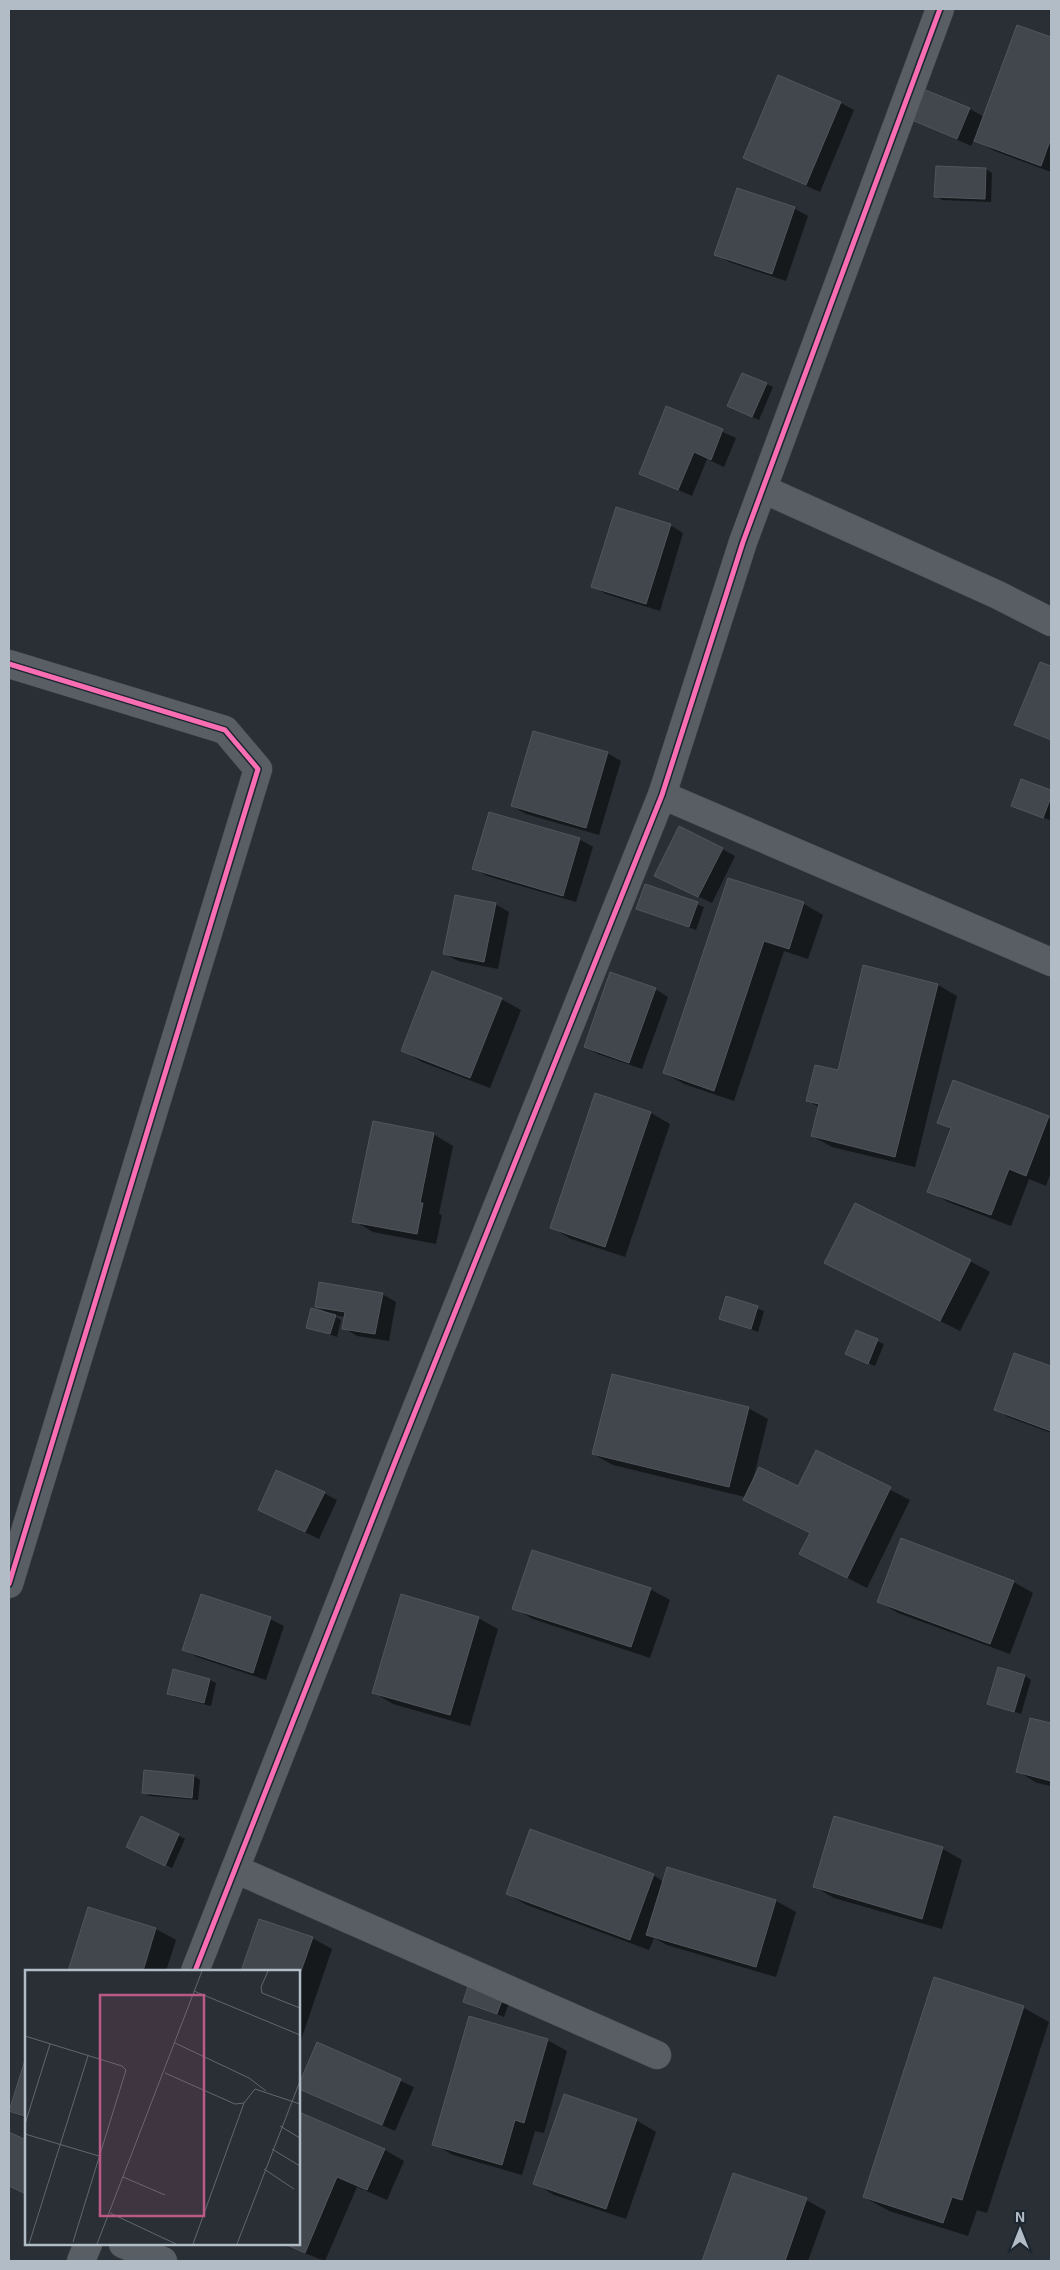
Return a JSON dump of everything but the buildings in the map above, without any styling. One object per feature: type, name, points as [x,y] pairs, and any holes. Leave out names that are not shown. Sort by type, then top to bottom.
[{"type":"street","points":[[194,1970],[662,795],[743,542],[940,9]]},
{"type":"street","points":[[763,489],[998,595],[1051,622]]},
{"type":"street","points":[[9,664],[226,730],[258,769],[9,1584]]},
{"type":"street","points":[[662,795],[1051,962]]},
{"type":"street","points":[[234,1869],[657,2055]]},
{"type":"street","points":[[81,2261],[88,2245]]},
{"type":"street","points":[[125,2245],[163,2261]]},
{"type":"cycle path","points":[[195,1970],[395,1462],[662,795],[743,542],[940,9]]},
{"type":"cycle path","points":[[9,664],[225,730],[258,769],[9,1584]]}]
